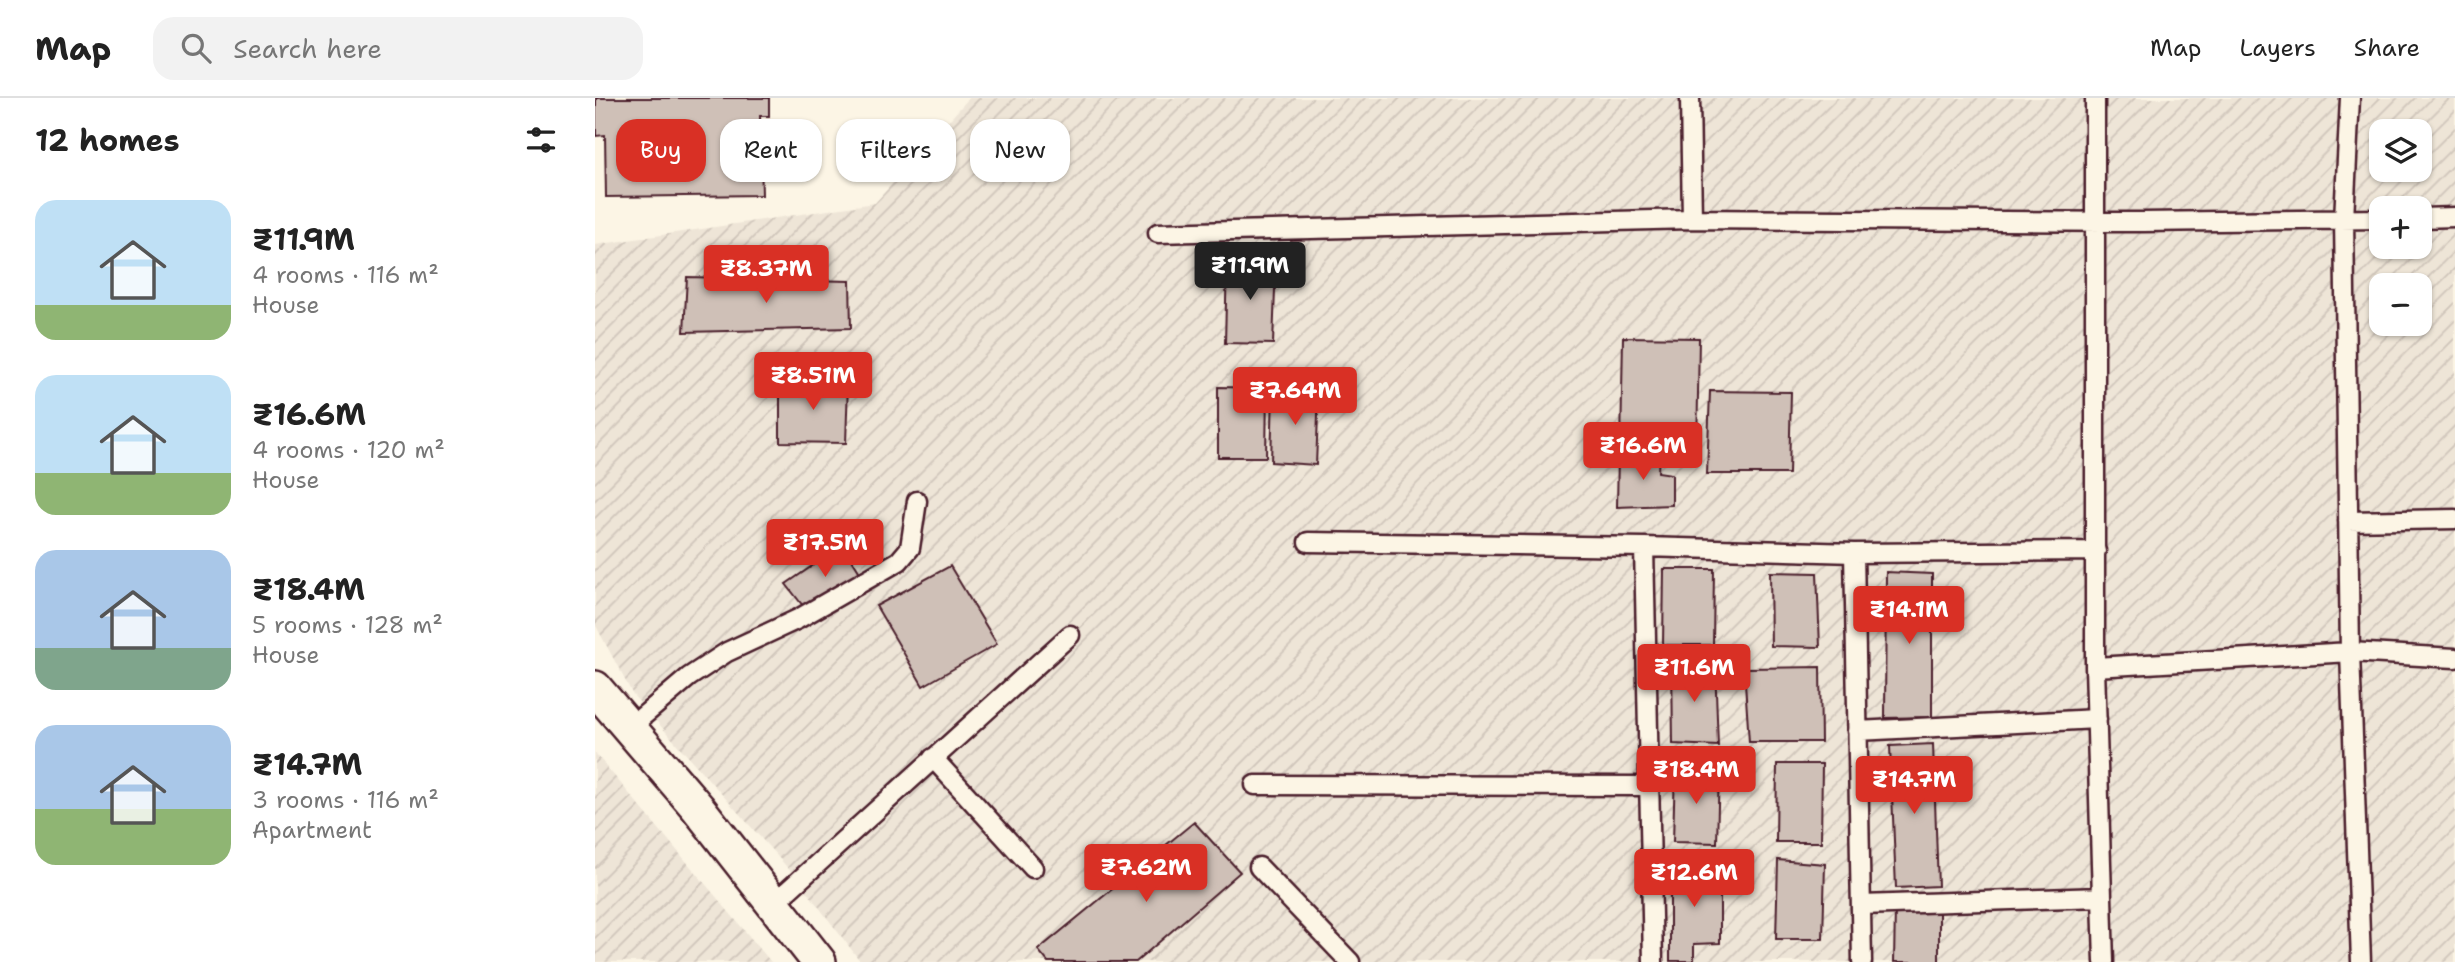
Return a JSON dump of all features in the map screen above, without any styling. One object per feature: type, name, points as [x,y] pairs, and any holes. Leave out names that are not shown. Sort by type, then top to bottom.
[{"type":"street","points":[[607,705],[698,808],[819,962]]},
{"type":"lane","points":[[1690,98],[1692,219]]},
{"type":"lane","points":[[2095,98],[2095,667],[2104,962]]},
{"type":"lane","points":[[2350,98],[2344,219],[2350,652],[2361,962]]},
{"type":"lane","points":[[2432,218],[2455,218]]},
{"type":"lane","points":[[1158,233],[1692,219],[2369,219]]},
{"type":"lane","points":[[607,705],[689,677],[727,652],[798,619],[899,561],[910,548],[917,501]]},
{"type":"lane","points":[[2348,522],[2455,519]]},
{"type":"lane","points":[[1308,542],[1854,553],[2096,551]]},
{"type":"lane","points":[[1644,547],[1653,962]]},
{"type":"lane","points":[[1854,553],[1862,962]]},
{"type":"lane","points":[[773,904],[1070,635]]},
{"type":"lane","points":[[2095,667],[2350,652],[2455,658]]},
{"type":"lane","points":[[1857,731],[2097,719]]},
{"type":"lane","points":[[933,758],[1033,867]]},
{"type":"lane","points":[[1255,785],[1650,786]]},
{"type":"lane","points":[[1259,867],[1350,962]]},
{"type":"lane","points":[[1861,905],[2102,897]]},
{"type":"shaded area","points":[[969,98],[2455,98],[2455,962],[861,962],[795,876],[633,695],[595,624],[595,245],[875,203],[894,182],[956,182],[956,119],[950,119]]},
{"type":"shaded area","points":[[595,753],[771,962],[595,962]]},
{"type":"building","points":[[596,98],[769,98],[769,116],[760,116],[760,119],[720,119],[720,182],[762,182],[762,195],[606,197],[605,135],[596,136]]},
{"type":"building","points":[[1227,260],[1276,262],[1273,344],[1225,343]]},
{"type":"building","points":[[687,277],[850,281],[851,328],[684,332]]},
{"type":"building","points":[[1623,337],[1699,338],[1697,450],[1621,448]]},
{"type":"building","points":[[780,380],[848,383],[846,443],[780,442]]},
{"type":"building","points":[[1218,387],[1267,388],[1266,457],[1218,457]]},
{"type":"building","points":[[1319,390],[1316,465],[1271,462],[1273,393]]},
{"type":"building","points":[[1710,391],[1791,392],[1789,474],[1707,474]]},
{"type":"building","points":[[1659,454],[1658,472],[1672,474],[1672,505],[1617,507],[1618,455]]},
{"type":"building","points":[[843,545],[862,576],[807,611],[786,584]]},
{"type":"building","points":[[950,566],[997,644],[923,686],[876,606]]},
{"type":"building","points":[[1664,569],[1714,569],[1713,645],[1663,645]]},
{"type":"building","points":[[1770,572],[1817,573],[1820,647],[1771,646]]},
{"type":"building","points":[[1886,572],[1932,574],[1932,717],[1885,718]]},
{"type":"building","points":[[1672,661],[1715,664],[1718,746],[1673,744]]},
{"type":"building","points":[[1820,667],[1821,742],[1749,742],[1744,668]]},
{"type":"building","points":[[1933,744],[1938,886],[1896,888],[1890,746]]},
{"type":"building","points":[[1777,764],[1822,764],[1821,842],[1776,842]]},
{"type":"building","points":[[1675,768],[1719,769],[1717,843],[1673,842]]},
{"type":"building","points":[[1194,822],[1240,872],[1136,962],[1048,962],[1038,950]]},
{"type":"building","points":[[1778,860],[1825,864],[1823,939],[1776,939]]},
{"type":"building","points":[[1670,866],[1720,866],[1720,943],[1694,944],[1694,961],[1670,961]]},
{"type":"building","points":[[1895,909],[1939,911],[1939,962],[1894,962]]}]
